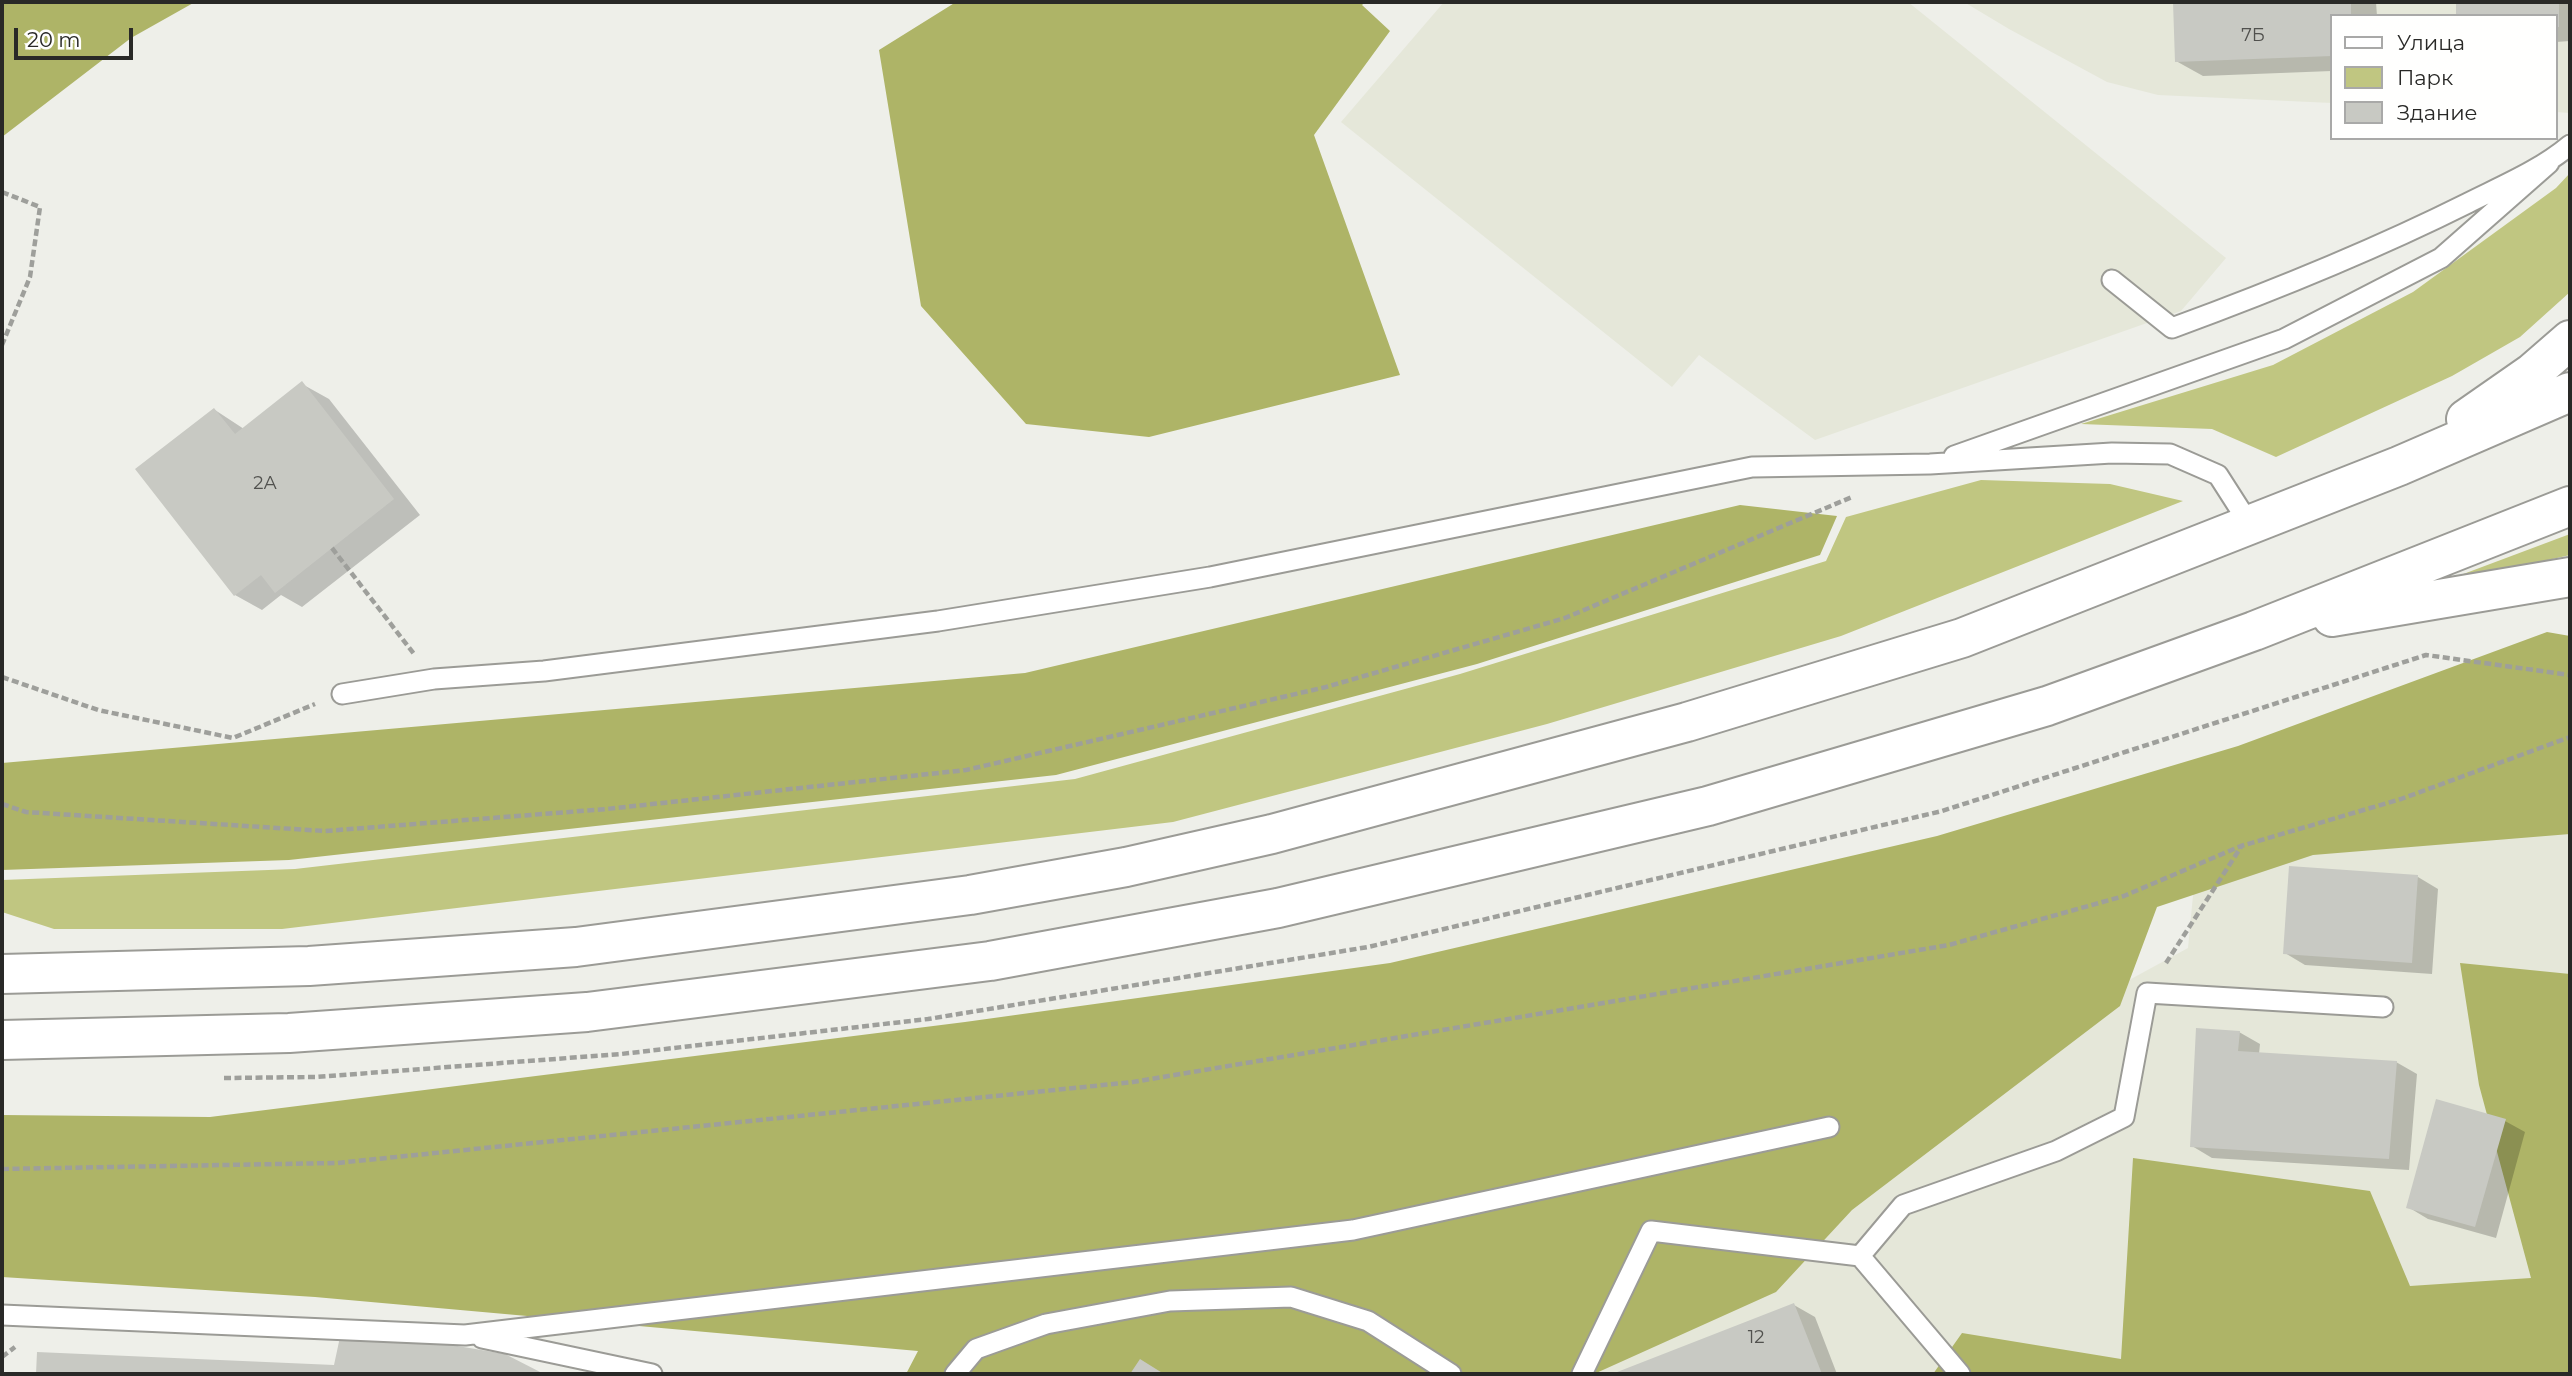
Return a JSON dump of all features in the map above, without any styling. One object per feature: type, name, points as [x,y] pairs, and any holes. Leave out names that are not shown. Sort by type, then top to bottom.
[{"type":"main road","points":[[2399,466],[2532,373],[2570,340]]},
{"type":"main road","points":[[2,974],[309,966],[576,947],[970,895],[1125,867],[1272,834],[1713,714],[1962,638],[2399,466],[2570,391]]},
{"type":"main road","points":[[2,1040],[289,1033],[587,1012],[990,961],[1278,908],[1708,806],[2047,706],[2255,631],[2570,506]]},
{"type":"main road","points":[[2255,631],[2570,577]]},
{"type":"lane","points":[[1930,464],[2284,339],[2441,258],[2570,145]]},
{"type":"lane","points":[[2112,280],[2172,328],[2290,284],[2422,226],[2549,163]]},
{"type":"lane","points":[[342,694],[434,679],[544,671],[952,619],[1210,577],[1752,467],[1930,464],[2112,453],[2170,454],[2218,475],[2250,525]]},
{"type":"lane","points":[[1860,1256],[1903,1205],[2056,1151],[2124,1117],[2147,993],[2383,1007]]},
{"type":"lane","points":[[2,1315],[466,1335],[1353,1230],[1829,1127]]},
{"type":"lane","points":[[1582,1374],[1651,1231],[1860,1256],[1959,1374]]},
{"type":"lane","points":[[955,1374],[976,1349],[1046,1324],[1170,1301],[1291,1297],[1368,1321],[1451,1374]]},
{"type":"lane","points":[[466,1335],[652,1374]]},
{"type":"path","points":[[2,192],[40,207],[30,277],[2,345]]},
{"type":"path","points":[[2,804],[26,812],[325,831],[607,809],[966,770],[1326,687],[1565,618],[1855,496]]},
{"type":"path","points":[[332,548],[392,626]]},
{"type":"path","points":[[2,677],[98,710],[233,738],[342,694]]},
{"type":"path","points":[[2,1169],[337,1163],[1133,1082],[1949,945],[2124,896],[2241,846],[2401,799],[2570,737]]},
{"type":"path","points":[[2147,993],[2241,846]]},
{"type":"shaded area","points":[[1444,2],[1908,2],[2226,258],[2181,311],[1815,440],[1699,355],[1672,387],[1341,122]]},
{"type":"shaded area","points":[[1964,2],[2570,2],[2570,113],[2558,112],[2558,14],[2330,14],[2330,103],[2158,95],[2107,82]]},
{"type":"shaded area","points":[[2570,775],[2570,1374],[917,1374],[1767,1177],[2188,948],[2196,864]]},
{"type":"green space","points":[[2,2],[195,2],[131,38],[2,137]]},
{"type":"green space","points":[[956,2],[1365,2],[1362,5],[1390,31],[1314,135],[1400,375],[1149,437],[1026,424],[921,306],[879,50]]},
{"type":"green space","points":[[2570,173],[2570,292],[2520,337],[2452,376],[2276,457],[2212,429],[2081,424],[2273,365],[2413,292],[2556,188]]},
{"type":"green space","points":[[1981,480],[2110,484],[2183,501],[1841,636],[1547,724],[1173,822],[282,929],[54,929],[2,912],[2,880],[295,869],[1075,779],[1460,674],[1826,561],[1846,517]]},
{"type":"green space","points":[[1740,505],[1837,516],[1820,555],[1477,664],[1056,775],[289,860],[2,870],[2,763],[1025,673]]},
{"type":"green space","points":[[2570,534],[2570,555],[2426,588]]},
{"type":"green space","points":[[2547,632],[2570,636],[2570,834],[2313,855],[2157,907],[2120,1006],[1852,1210],[1776,1292],[1594,1374],[906,1374],[918,1351],[315,1297],[2,1277],[2,1115],[210,1117],[965,1022],[1390,963],[1937,836],[2238,746]]},
{"type":"green space","points":[[2460,963],[2570,974],[2570,1374],[1933,1374],[1962,1333],[2121,1359],[2133,1158],[2370,1191],[2410,1286],[2531,1278],[2479,1085]]},
{"type":"building","points":[[2173,2],[2351,2],[2351,14],[2330,14],[2330,56],[2175,62]]},
{"type":"building","points":[[2456,2],[2559,2],[2559,27],[2558,14],[2456,14]]},
{"type":"building","points":[[302,381],[394,499],[275,593],[261,575],[234,596],[135,469],[214,408],[235,434]]},
{"type":"building","points":[[2289,866],[2418,875],[2412,963],[2283,954]]},
{"type":"building","points":[[2196,1028],[2240,1031],[2238,1051],[2397,1061],[2389,1159],[2190,1147]]},
{"type":"building","points":[[2436,1099],[2506,1119],[2475,1227],[2406,1208]]},
{"type":"building","points":[[1794,1303],[1822,1374],[1612,1374]]},
{"type":"building","points":[[340,1337],[422,1340],[505,1354],[544,1374],[36,1374],[37,1352],[334,1365]]},
{"type":"building","points":[[1140,1359],[1164,1374],[1130,1374]]}]
